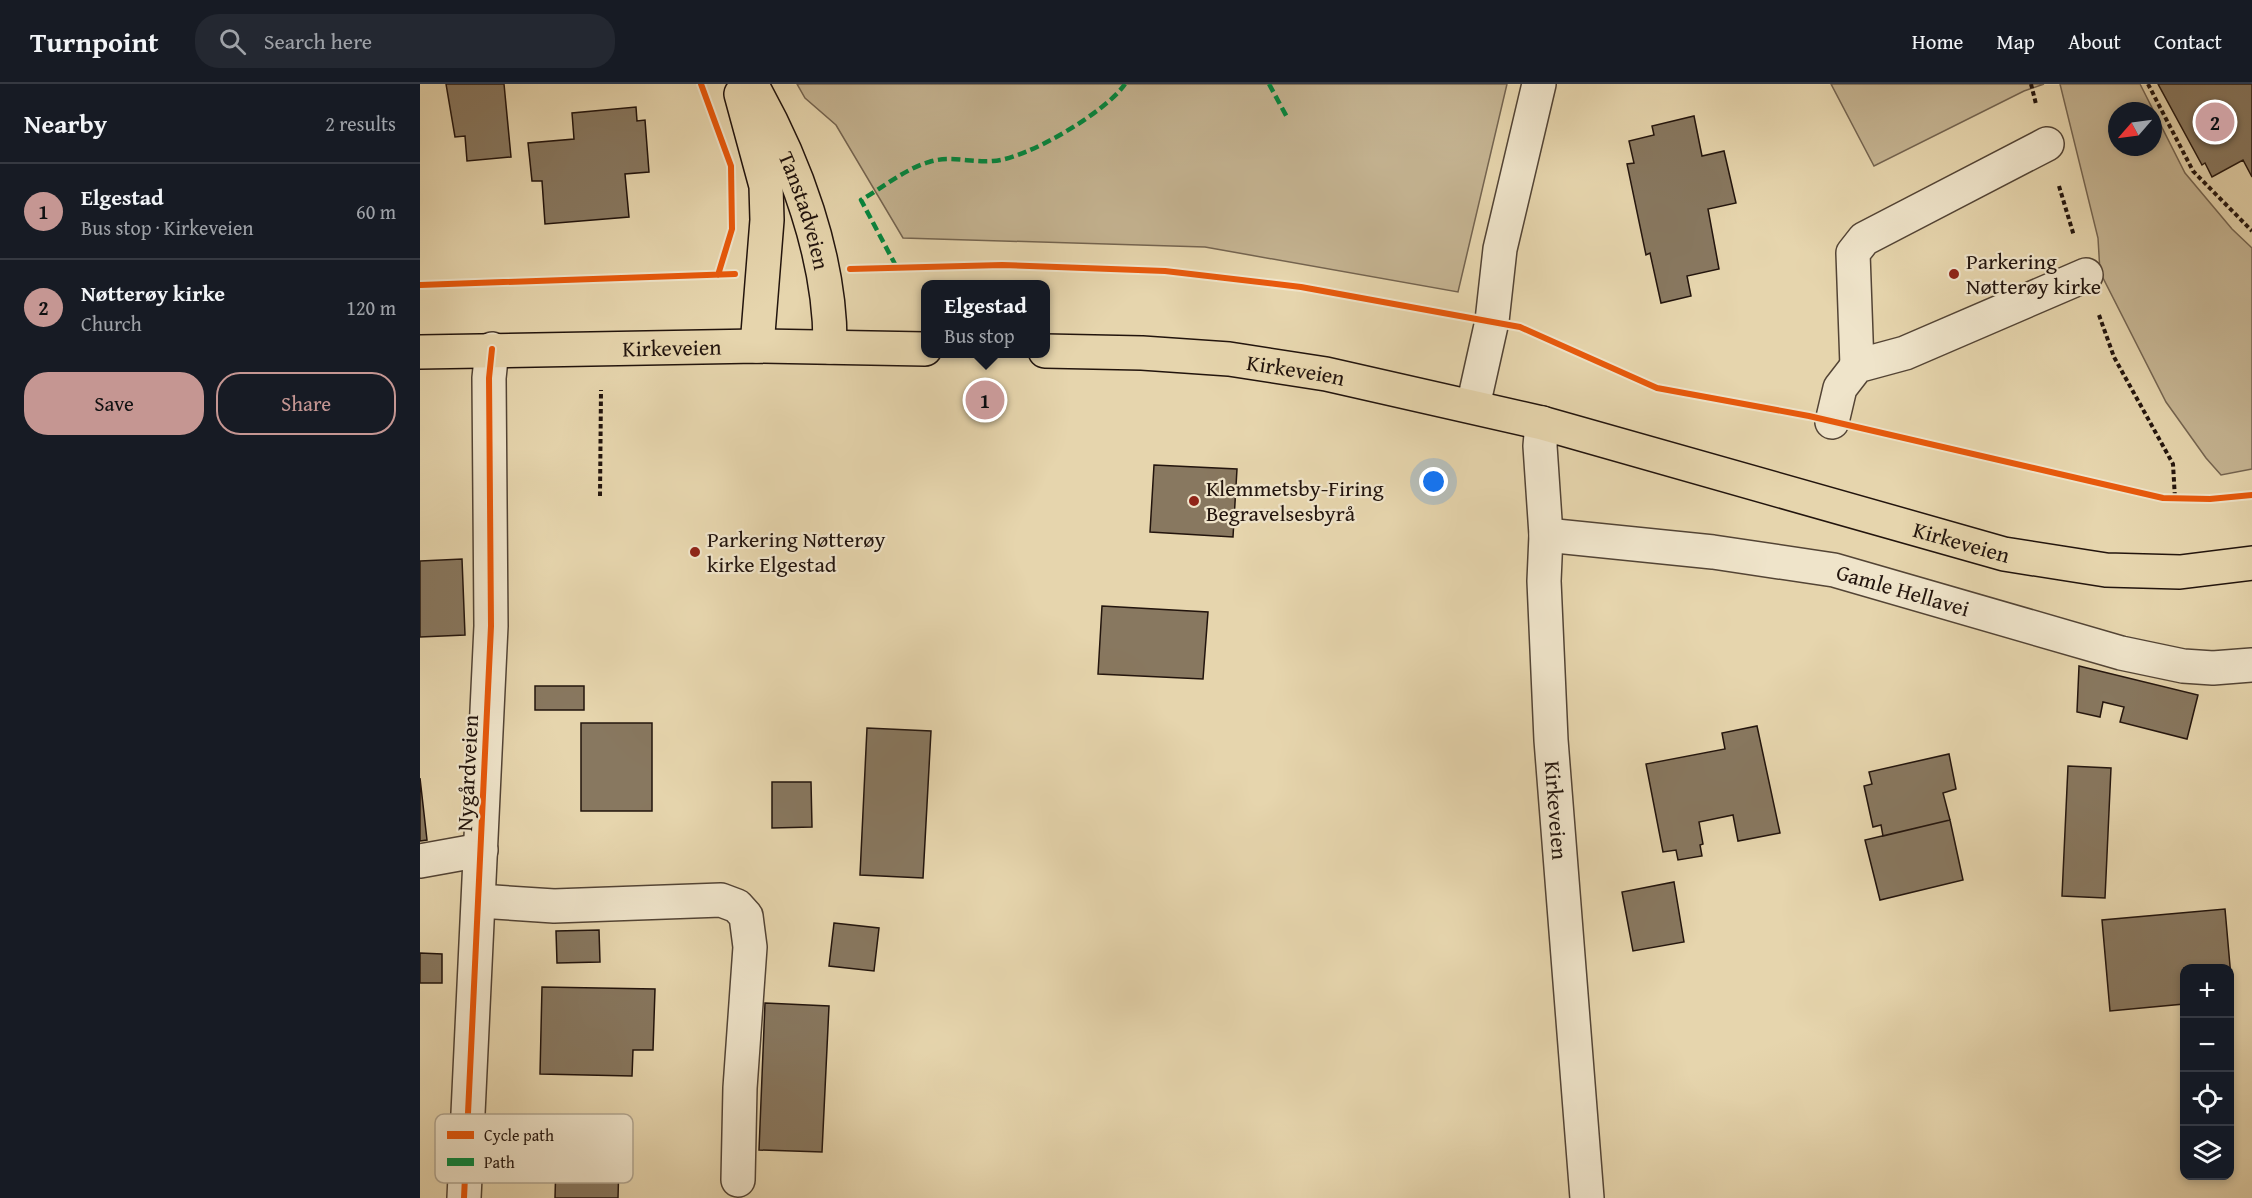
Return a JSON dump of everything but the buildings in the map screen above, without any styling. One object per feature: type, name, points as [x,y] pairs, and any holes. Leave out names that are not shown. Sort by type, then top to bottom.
[{"type":"main road","name":"Tanstadveien","points":[[738,84],[766,186],[767,220],[757,346]]},
{"type":"main road","name":"Tanstadveien","points":[[751,84],[790,163],[825,270],[830,314],[830,347]]},
{"type":"main road","name":"Kirkeveien","points":[[420,352],[757,346],[921,349]]},
{"type":"main road","name":"Kirkeveien","points":[[1050,351],[1142,353],[1229,359],[1326,374],[1542,423],[2004,554],[2106,570],[2180,572],[2252,563]]},
{"type":"street","points":[[1473,406],[1492,321],[1500,249],[1539,84]]},
{"type":"street","points":[[1857,366],[1853,253],[1864,239],[2047,144]]},
{"type":"street","points":[[1832,422],[1840,388],[1857,366],[1905,352],[2086,275]]},
{"type":"street","name":"Nygårdveien","points":[[468,1114],[491,626],[489,378],[492,349]]},
{"type":"street","name":"Kirkeveien","points":[[1542,423],[1540,446],[1546,536],[1544,581],[1551,740],[1587,1198]]},
{"type":"street","name":"Gamle Hellavei","points":[[1546,536],[1713,552],[1834,570],[2121,653],[2183,666],[2213,668],[2252,665]]},
{"type":"street","points":[[420,861],[481,850]]},
{"type":"street","points":[[479,901],[554,906],[721,900],[737,906],[746,916],[750,947],[740,1088],[738,1180]]},
{"type":"street","name":"Nygårdveien","points":[[464,1198],[465,1183]]},
{"type":"path","points":[[2148,84],[2193,171],[2252,231]]},
{"type":"path","points":[[600,496],[602,380]]},
{"type":"path","points":[[2163,498],[2187,499]]},
{"type":"shaded area","points":[[797,84],[1507,84],[1458,292],[1205,247],[903,238],[836,125],[805,98]]},
{"type":"shaded area","points":[[1831,84],[2044,84],[2024,91],[1874,166]]},
{"type":"shaded area","points":[[2060,84],[2140,84],[2149,102],[2108,102],[2108,156],[2162,156],[2162,128],[2185,173],[2232,229],[2252,248],[2252,469],[2221,475],[2206,458],[2166,402],[2100,272],[2098,238]]},
{"type":"marked path","points":[[896,266],[861,200],[902,174],[929,162],[945,159],[993,161],[1025,152],[1084,120],[1101,108],[1125,84]]},
{"type":"marked path","points":[[1269,84],[1288,119]]},
{"type":"cycle path","points":[[701,84],[731,166],[732,229],[718,275]]},
{"type":"cycle path","points":[[850,269],[1002,265],[1165,271],[1301,287],[1520,327],[1657,388],[1809,416],[2163,498],[2210,499],[2252,495]]},
{"type":"cycle path","points":[[420,285],[735,274]]},
{"type":"cycle path","points":[[468,1114],[491,626],[489,378],[492,349]]},
{"type":"cycle path","points":[[464,1198],[465,1183]]},
{"type":"place","name":"Nøtterøy kirke","points":[[2215,122]]},
{"type":"place","name":"Parkering Nøtterøy kirke","points":[[1954,274]]},
{"type":"place","name":"Elgestad","points":[[985,400]]},
{"type":"place","name":"Klemmetsby-Firing Begravelsesbyrå","points":[[1194,501]]},
{"type":"place","name":"Parkering Nøtterøy kirke Elgestad","points":[[695,552]]}]
